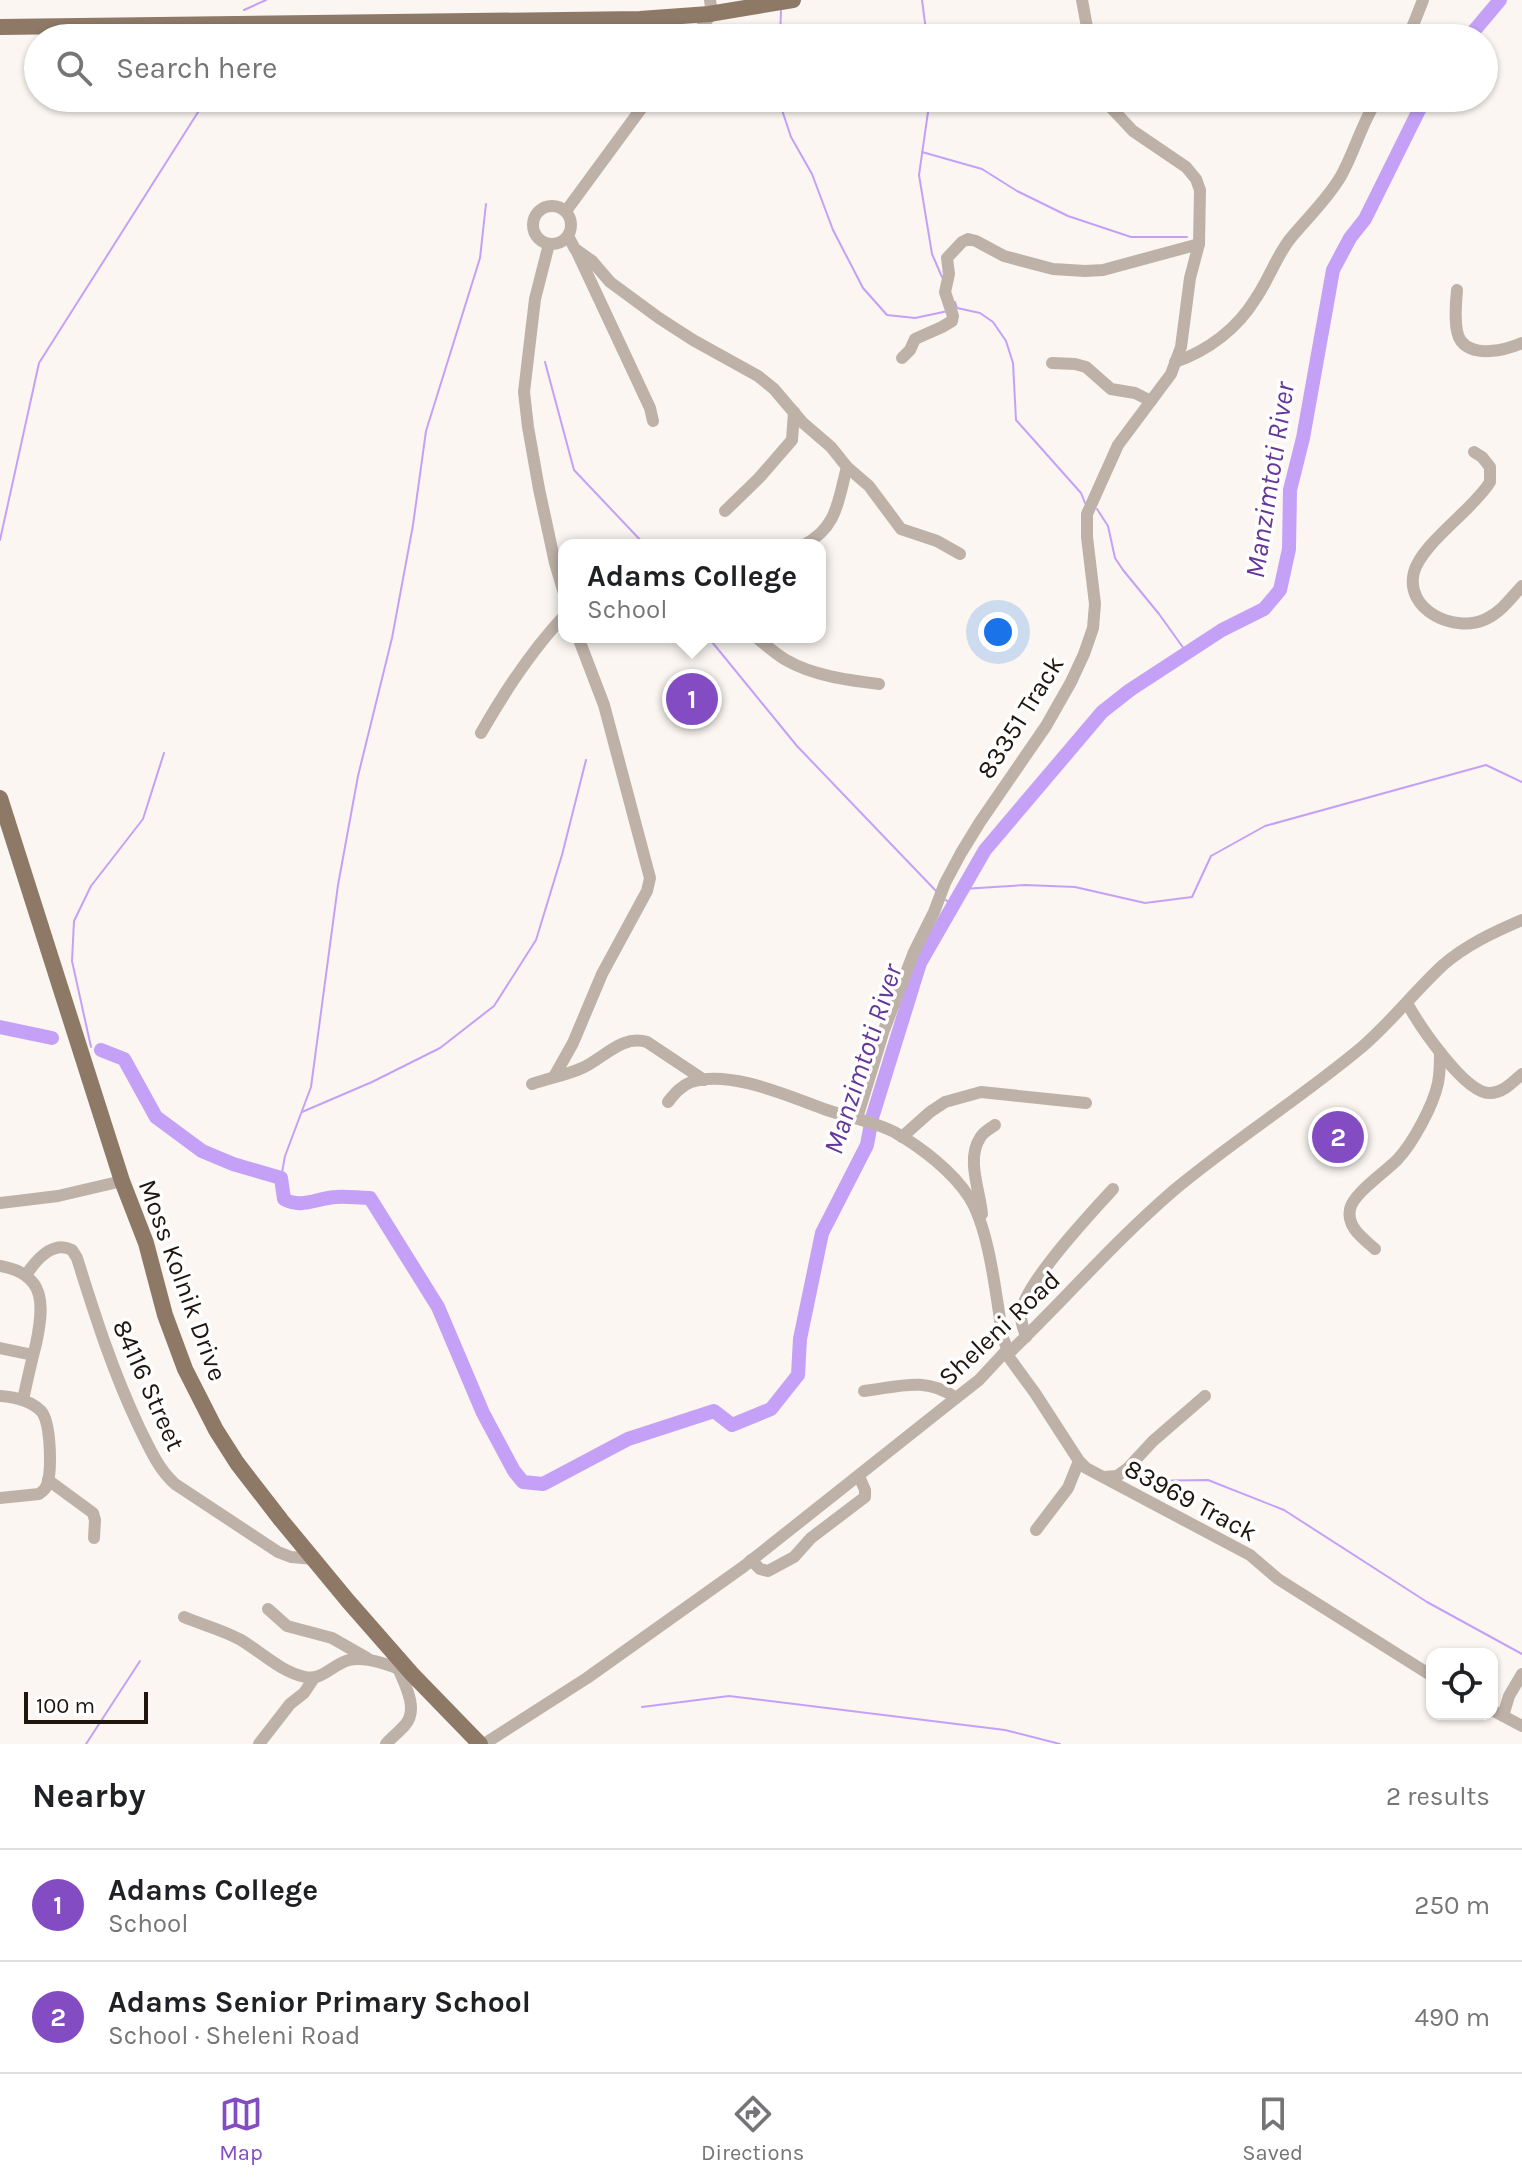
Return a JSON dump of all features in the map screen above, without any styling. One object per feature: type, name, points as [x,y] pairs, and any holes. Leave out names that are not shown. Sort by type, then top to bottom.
[{"type":"main road","points":[[240,24],[640,19],[711,6],[793,0]]},
{"type":"main road","points":[[0,27],[24,27]]},
{"type":"main road","name":"Moss Kolnik Drive","points":[[0,798],[122,1181],[146,1243],[165,1315],[195,1391],[237,1463],[405,1671],[482,1744]]},
{"type":"street","points":[[1082,0],[1086,24]]},
{"type":"street","points":[[1414,24],[1423,0]]},
{"type":"street","points":[[701,24],[711,6]]},
{"type":"street","points":[[566,211],[639,112]]},
{"type":"street","name":"83351 Track","points":[[861,1119],[884,1030],[914,952],[949,876],[980,822],[1046,726],[1084,654],[1093,628],[1095,604],[1087,514],[1118,445],[1178,361],[1190,278],[1199,244],[1200,190],[1193,173],[1133,131],[1113,112]]},
{"type":"street","points":[[1175,362],[1191,357],[1228,331],[1257,298],[1290,240],[1332,191],[1371,112]]},
{"type":"street","points":[[551,206],[566,211],[571,221],[568,236],[560,243],[549,244],[539,239],[533,224],[541,210],[551,206]]},
{"type":"street","points":[[568,236],[650,408],[653,421]]},
{"type":"street","points":[[902,358],[915,339],[949,324],[953,318],[945,292],[949,274],[946,261],[965,241],[972,239],[1004,256],[1053,269],[1085,271],[1103,270],[1199,244]]},
{"type":"street","points":[[549,244],[535,299],[524,392],[539,489],[558,573]]},
{"type":"street","points":[[575,249],[592,261],[610,282],[659,318],[758,376],[774,389],[847,467],[869,486],[901,529],[937,541],[960,554]]},
{"type":"street","points":[[1457,290],[1457,331],[1460,341],[1488,351],[1522,343]]},
{"type":"street","points":[[1052,363],[1086,367],[1111,389],[1135,393],[1151,401]]},
{"type":"street","points":[[792,440],[794,412]]},
{"type":"street","points":[[725,511],[792,440],[814,432]]},
{"type":"street","points":[[1474,452],[1490,467],[1490,482],[1419,560],[1413,577],[1415,591],[1434,615],[1462,625],[1485,620],[1522,586]]},
{"type":"street","points":[[815,539],[827,526],[842,492],[847,467]]},
{"type":"street","points":[[481,733],[518,673],[558,622]]},
{"type":"street","points":[[555,1075],[573,1043],[602,974],[647,891],[650,878],[604,705],[580,643]]},
{"type":"street","points":[[763,643],[778,655],[805,669],[829,677],[879,684]]},
{"type":"street","name":"Sheleni Road","points":[[482,1744],[587,1678],[751,1560],[859,1476],[979,1380],[1172,1192],[1233,1142],[1342,1063],[1464,949],[1522,920]]},
{"type":"street","points":[[1407,1003],[1440,1052],[1475,1089],[1494,1093],[1522,1074]]},
{"type":"street","points":[[532,1084],[579,1069],[612,1049],[639,1040],[647,1042],[704,1080]]},
{"type":"street","points":[[1375,1249],[1354,1230],[1350,1209],[1357,1197],[1410,1144],[1437,1086],[1440,1052]]},
{"type":"street","points":[[668,1102],[682,1087],[692,1082],[741,1081],[883,1126],[902,1137],[959,1183],[977,1211],[1007,1353]]},
{"type":"street","points":[[902,1137],[945,1102],[981,1092],[1086,1103]]},
{"type":"street","points":[[982,1225],[974,1168],[980,1138],[995,1125]]},
{"type":"street","points":[[0,1203],[58,1196],[122,1181]]},
{"type":"street","points":[[1026,1337],[1021,1312],[1026,1297],[1041,1273],[1113,1189]]},
{"type":"street","name":"84116 Street","points":[[26,1275],[38,1259],[50,1251],[63,1247],[72,1250],[114,1371],[144,1437],[167,1476],[180,1488],[278,1552],[291,1557],[314,1559]]},
{"type":"street","points":[[0,1266],[26,1275],[40,1294],[42,1306],[23,1400]]},
{"type":"street","points":[[0,1348],[33,1355]]},
{"type":"street","name":"83969 Track","points":[[1007,1353],[1086,1468],[1250,1555],[1278,1579],[1426,1672]]},
{"type":"street","points":[[864,1391],[915,1384],[942,1389],[956,1398]]},
{"type":"street","points":[[0,1396],[15,1397],[41,1411],[47,1422],[48,1480],[39,1494],[0,1498]]},
{"type":"street","points":[[1104,1477],[1117,1476],[1127,1469],[1153,1441],[1205,1396]]},
{"type":"street","points":[[1036,1530],[1068,1488],[1079,1461]]},
{"type":"street","points":[[751,1560],[760,1569],[768,1571],[794,1557],[811,1538],[865,1497],[859,1476]]},
{"type":"street","points":[[48,1480],[93,1513],[94,1538]]},
{"type":"street","points":[[268,1609],[287,1626],[332,1638],[373,1661],[405,1671],[411,1713],[408,1722],[386,1744]]},
{"type":"street","points":[[184,1617],[227,1633],[285,1669],[314,1678]]},
{"type":"street","points":[[259,1744],[314,1678],[349,1660],[373,1661]]},
{"type":"street","points":[[1522,1674],[1498,1713],[1522,1726]]},
{"type":"waterway","points":[[244,10],[266,0]]},
{"type":"waterway","points":[[922,0],[925,24]]},
{"type":"waterway","name":"Manzimtoti River","points":[[1480,24],[1500,0]]},
{"type":"waterway","points":[[781,11],[781,24]]},
{"type":"waterway","points":[[0,540],[39,363],[198,112]]},
{"type":"waterway","points":[[783,112],[791,137],[812,174],[833,230],[863,288],[887,315],[915,318],[948,311]]},
{"type":"waterway","points":[[928,112],[919,175],[932,254],[942,277]]},
{"type":"waterway","name":"Manzimtoti River","points":[[101,1050],[124,1059],[156,1117],[202,1151],[281,1178],[284,1199],[303,1203],[336,1197],[370,1198],[438,1307],[483,1413],[523,1482],[543,1484],[628,1439],[714,1411],[732,1425],[771,1409],[798,1375],[800,1339],[822,1233],[867,1145],[872,1118],[920,963],[985,850],[1102,712],[1222,630],[1264,609],[1280,590],[1289,549],[1290,490],[1303,438],[1333,270],[1350,238],[1365,219],[1418,112]]},
{"type":"waterway","points":[[922,152],[982,169],[1017,191],[1068,216],[1131,237],[1187,237]]},
{"type":"waterway","points":[[281,1178],[285,1156],[311,1087],[338,885],[358,776],[392,638],[413,525],[426,431],[480,258],[486,204]]},
{"type":"waterway","points":[[955,302],[957,308],[980,313],[993,322],[1006,341],[1013,363],[1016,420],[1081,493],[1085,503]]},
{"type":"waterway","points":[[545,362],[574,470],[639,539]]},
{"type":"waterway","points":[[1097,509],[1108,526],[1115,558],[1187,653]]},
{"type":"waterway","points":[[713,643],[797,746],[937,892]]},
{"type":"waterway","points":[[91,1047],[72,961],[74,921],[91,886],[143,819],[164,753]]},
{"type":"waterway","points":[[302,1112],[440,1048],[494,1006],[536,940],[586,760]]},
{"type":"waterway","points":[[963,889],[1025,885],[1075,887],[1145,903],[1192,897],[1211,856],[1265,826],[1486,765],[1522,782]]},
{"type":"waterway","points":[[946,900],[953,907]]},
{"type":"waterway","name":"Manzimtoti River","points":[[0,1027],[52,1038]]},
{"type":"waterway","points":[[1139,1481],[1208,1480],[1284,1510],[1427,1602],[1522,1654]]},
{"type":"waterway","points":[[86,1744],[140,1661]]},
{"type":"waterway","points":[[642,1707],[729,1696],[1005,1730],[1060,1744]]},
{"type":"place","name":"Adams College","points":[[692,699]]},
{"type":"place","name":"Adams Senior Primary School","points":[[1338,1137]]}]
